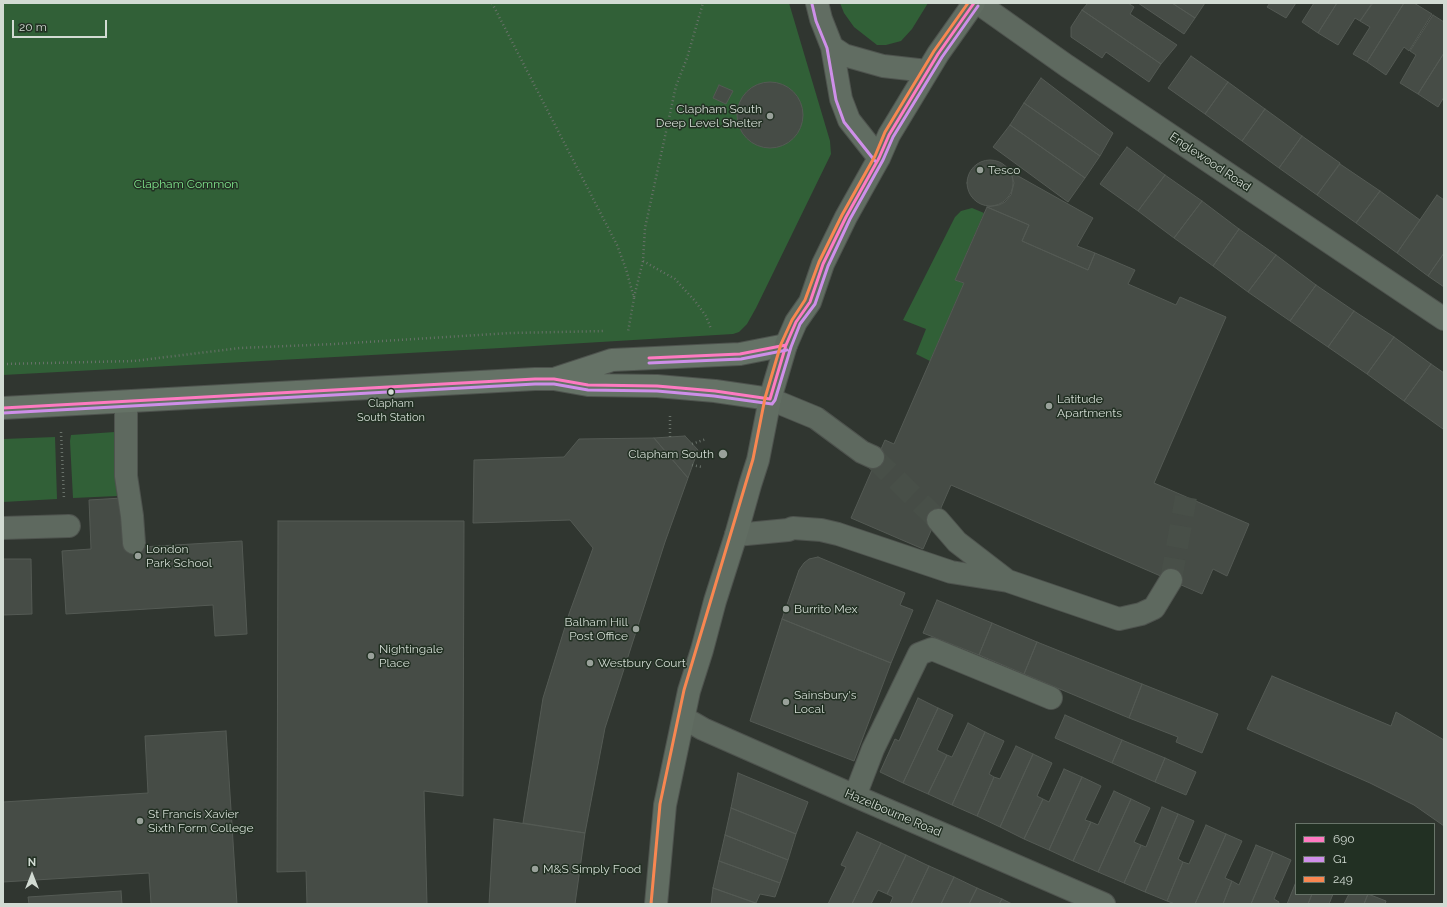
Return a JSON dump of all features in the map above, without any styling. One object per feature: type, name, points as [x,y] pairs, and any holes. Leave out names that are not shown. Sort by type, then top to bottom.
[{"type":"highway","points":[[817,3],[821,19],[832,47],[841,99],[848,120],[879,158]]},
{"type":"highway","points":[[656,904],[665,805],[689,691],[702,650],[714,601],[736,535],[758,460],[770,399],[786,345],[796,322],[810,302],[823,264],[879,158],[889,134],[927,71],[974,3]]},
{"type":"highway","points":[[832,47],[844,55],[882,66],[927,71]]},
{"type":"main road","points":[[554,379],[612,360],[740,354],[786,345]]},
{"type":"main road","points":[[3,408],[520,379],[554,379],[588,385],[649,386],[715,391],[770,399]]},
{"type":"street","name":"Englewood Road","points":[[978,3],[1067,66],[1444,319]]},
{"type":"street","points":[[770,399],[816,418],[862,452],[873,457]]},
{"type":"street","points":[[126,402],[126,476],[132,516],[134,543]]},
{"type":"street","points":[[938,520],[957,542],[1008,581]]},
{"type":"street","points":[[3,528],[67,526]]},
{"type":"street","points":[[736,535],[788,530],[793,528],[821,530],[838,534],[951,572],[1008,581],[1119,619],[1141,614],[1154,608],[1171,580]]},
{"type":"street","points":[[855,796],[873,749],[919,654],[932,649],[1052,698]]},
{"type":"street","name":"Hazelbourne Road","points":[[684,718],[722,737],[855,796],[1104,904]]},
{"type":"path","points":[[492,3],[617,246],[626,269],[634,298]]},
{"type":"path","points":[[628,338],[634,298],[643,261],[645,228],[676,86],[687,58],[703,3]]},
{"type":"path","points":[[643,261],[675,279],[695,301],[706,316],[713,332]]},
{"type":"path","points":[[3,364],[134,361],[240,348],[336,344],[511,333],[612,331]]},
{"type":"path","points":[[620,331],[628,331]]},
{"type":"path","points":[[670,409],[670,437]]},
{"type":"path","points":[[60,426],[67,526]]},
{"type":"path","points":[[692,444],[706,439]]},
{"type":"path","points":[[692,465],[702,467]]},
{"type":"green space","name":"Clapham Common","points":[[3,3],[789,3],[830,141],[831,154],[756,308],[747,324],[739,332],[733,334],[3,375]]},
{"type":"green space","points":[[840,3],[928,3],[912,29],[901,41],[886,45],[877,45],[854,27],[844,13]]},
{"type":"green space","points":[[972,208],[984,213],[955,280],[964,283],[930,361],[916,354],[926,329],[903,320],[955,217],[961,211]]},
{"type":"green space","points":[[115,432],[117,496],[73,498],[71,435]]},
{"type":"green space","points":[[55,437],[57,499],[3,502],[3,439]]},
{"type":"building","points":[[1088,3],[1128,3],[1134,7],[1130,14],[1177,45],[1161,64],[1082,10]]},
{"type":"building","points":[[1138,3],[1172,3],[1195,18],[1184,34]]},
{"type":"building","points":[[1172,3],[1205,3],[1195,18]]},
{"type":"building","points":[[1270,3],[1296,3],[1286,18],[1267,7]]},
{"type":"building","points":[[1314,3],[1337,3],[1318,33],[1302,22]]},
{"type":"building","points":[[1337,3],[1372,3],[1360,21],[1355,18],[1338,45],[1318,33]]},
{"type":"building","points":[[1373,3],[1404,3],[1367,62],[1353,54],[1370,27],[1360,21]]},
{"type":"building","points":[[1404,3],[1414,3],[1432,14],[1409,51],[1404,47],[1386,75],[1367,62]]},
{"type":"building","points":[[1082,10],[1161,64],[1149,82],[1106,52],[1102,58],[1071,37],[1071,27]]},
{"type":"building","points":[[1433,15],[1444,22],[1444,53],[1418,94],[1400,83],[1416,55],[1410,51]]},
{"type":"building","points":[[1444,53],[1444,97],[1438,107],[1418,94]]},
{"type":"building","points":[[1191,56],[1228,82],[1205,114],[1168,88]]},
{"type":"building","points":[[1041,78],[1113,133],[1100,156],[1024,103]]},
{"type":"building","name":"Clapham South Deep Level Shelter","points":[[770,82],[783,85],[793,92],[800,102],[803,115],[800,128],[793,138],[783,145],[770,148],[757,145],[747,138],[740,128],[737,115],[740,102],[747,92],[757,85]]},
{"type":"building","points":[[1228,82],[1265,109],[1242,141],[1205,114]]},
{"type":"building","points":[[719,85],[733,91],[726,104],[713,98]]},
{"type":"building","points":[[1024,103],[1100,156],[1085,178],[1010,125]]},
{"type":"building","points":[[1265,109],[1302,136],[1279,168],[1242,141]]},
{"type":"building","points":[[1010,125],[1085,178],[1068,202],[993,147]]},
{"type":"building","points":[[1302,136],[1340,163],[1317,195],[1279,168]]},
{"type":"building","points":[[1127,147],[1165,175],[1138,211],[1100,184]]},
{"type":"building","points":[[985,160],[995,160],[1007,166],[1012,174],[1012,192],[1007,200],[999,205],[985,206],[977,203],[970,196],[967,188],[967,178],[970,170],[977,163]]},
{"type":"building","points":[[1340,164],[1380,191],[1356,223],[1317,195]]},
{"type":"building","points":[[1011,172],[1093,218],[1077,246],[1095,253],[1088,270],[1022,241],[1029,225],[987,207],[999,205],[1005,202],[1011,195],[1014,183]]},
{"type":"building","points":[[1165,175],[1202,201],[1174,238],[1138,211]]},
{"type":"building","points":[[1380,191],[1420,220],[1397,253],[1356,223]]},
{"type":"building","points":[[1437,195],[1444,200],[1444,253],[1428,276],[1397,253]]},
{"type":"building","points":[[1202,201],[1239,229],[1213,266],[1174,238]]},
{"type":"building","name":"Latitude Apartments","points":[[987,207],[1029,225],[1022,241],[1088,270],[1095,253],[1135,270],[1128,284],[1176,305],[1180,297],[1226,317],[1154,483],[1249,524],[1227,576],[1213,569],[1202,594],[951,485],[923,549],[851,518],[885,440],[894,444],[964,283],[955,280]]},
{"type":"building","points":[[1239,229],[1276,255],[1248,292],[1213,266]]},
{"type":"building","points":[[1444,253],[1444,287],[1428,276]]},
{"type":"building","points":[[1276,255],[1316,285],[1290,321],[1248,292]]},
{"type":"building","points":[[1316,285],[1354,311],[1328,347],[1290,321]]},
{"type":"building","points":[[1354,311],[1394,337],[1367,374],[1328,347]]},
{"type":"building","points":[[1394,337],[1431,364],[1404,401],[1367,374]]},
{"type":"building","points":[[1431,364],[1444,373],[1443,429],[1404,401]]},
{"type":"building","points":[[685,436],[698,450],[688,478],[654,438]]},
{"type":"building","name":"Westbury Court","points":[[654,438],[688,478],[665,542],[605,728],[585,833],[523,823],[543,698],[569,614],[593,548],[570,520],[473,523],[474,460],[564,457],[579,439]]},
{"type":"building","points":[[122,498],[125,548],[242,541],[247,634],[215,636],[213,605],[66,614],[62,551],[91,549],[89,500]]},
{"type":"building","name":"Nightingale Place","points":[[278,521],[464,521],[463,796],[424,791],[427,904],[307,904],[306,871],[277,872]]},
{"type":"building","points":[[818,557],[905,593],[900,605],[913,610],[891,663],[782,619],[799,570],[809,559]]},
{"type":"building","points":[[3,559],[31,559],[32,614],[3,615]]},
{"type":"building","points":[[937,600],[992,623],[979,655],[923,633]]},
{"type":"building","points":[[782,619],[891,663],[854,761],[750,721]]},
{"type":"building","points":[[992,623],[1037,642],[1024,674],[979,655]]},
{"type":"building","points":[[1037,642],[1142,684],[1129,718],[1024,674]]},
{"type":"building","points":[[1272,676],[1391,726],[1396,712],[1444,740],[1444,826],[1414,805],[1370,783],[1247,729]]},
{"type":"building","points":[[1142,684],[1218,714],[1202,753],[1176,742],[1178,737],[1129,718]]},
{"type":"building","points":[[918,698],[938,708],[903,783],[880,772],[895,739],[899,741]]},
{"type":"building","points":[[938,708],[953,715],[937,750],[947,755],[928,794],[903,783]]},
{"type":"building","points":[[1065,715],[1122,740],[1112,763],[1055,738]]},
{"type":"building","points":[[968,723],[985,732],[952,805],[928,794],[947,755],[952,757]]},
{"type":"building","points":[[226,731],[237,904],[151,904],[149,873],[3,882],[3,802],[148,793],[145,736]]},
{"type":"building","points":[[985,732],[1004,741],[989,774],[994,777],[977,816],[952,805]]},
{"type":"building","points":[[1122,740],[1165,758],[1155,782],[1112,763]]},
{"type":"building","points":[[1016,746],[1033,754],[1000,827],[977,816],[994,777],[1000,779]]},
{"type":"building","points":[[1033,754],[1052,763],[1037,796],[1043,799],[1024,839],[1000,827]]},
{"type":"building","points":[[1165,758],[1196,772],[1186,795],[1155,782]]},
{"type":"building","points":[[1064,769],[1082,777],[1049,850],[1024,839],[1043,799],[1049,802]]},
{"type":"building","points":[[738,773],[808,802],[796,834],[731,808]]},
{"type":"building","points":[[1082,777],[1101,786],[1085,820],[1091,822],[1073,861],[1049,850]]},
{"type":"building","points":[[1114,791],[1131,799],[1098,872],[1073,861],[1091,822],[1098,825]]},
{"type":"building","points":[[1131,799],[1150,808],[1134,842],[1141,845],[1124,883],[1098,872]]},
{"type":"building","points":[[1162,807],[1178,814],[1145,892],[1124,883],[1141,845],[1146,847]]},
{"type":"building","points":[[731,808],[796,834],[788,860],[725,835]]},
{"type":"building","points":[[1178,814],[1194,821],[1178,859],[1183,862],[1167,901],[1145,892]]},
{"type":"building","name":"M&S Simply Food","points":[[494,819],[585,833],[575,904],[489,904]]},
{"type":"building","points":[[1206,825],[1226,834],[1195,904],[1175,904],[1167,901],[1183,862],[1189,864]]},
{"type":"building","points":[[857,832],[881,843],[852,904],[828,904],[846,867],[841,865]]},
{"type":"building","points":[[1226,834],[1242,841],[1225,878],[1232,881],[1223,904],[1195,904]]},
{"type":"building","points":[[725,835],[788,860],[780,883],[719,861]]},
{"type":"building","points":[[881,843],[906,855],[887,894],[878,890],[871,904],[852,904]]},
{"type":"building","points":[[1256,845],[1273,852],[1251,904],[1223,904],[1232,881],[1239,885]]},
{"type":"building","points":[[1273,852],[1291,860],[1274,899],[1279,902],[1278,904],[1251,904]]},
{"type":"building","points":[[906,855],[929,866],[911,904],[890,904],[893,897],[887,894]]},
{"type":"building","points":[[719,861],[780,883],[775,897],[760,894],[756,903],[713,888]]},
{"type":"building","points":[[929,866],[954,877],[941,904],[911,904]]},
{"type":"building","points":[[954,877],[977,888],[969,904],[941,904]]},
{"type":"building","points":[[1295,884],[1295,895],[1312,895],[1308,904],[1287,904]]},
{"type":"building","points":[[713,888],[758,904],[711,904]]},
{"type":"building","points":[[977,888],[1002,899],[999,904],[969,904]]},
{"type":"building","points":[[121,891],[122,904],[29,904],[28,897]]},
{"type":"building","points":[[1312,895],[1333,895],[1329,904],[1308,904]]},
{"type":"building","points":[[1348,895],[1368,895],[1364,904],[1344,904]]},
{"type":"building","points":[[1368,895],[1386,901],[1385,904],[1364,904]]},
{"type":"building","points":[[1002,899],[1012,904],[999,904]]},
{"type":"tunnel","points":[[873,457],[938,520]]},
{"type":"tunnel","points":[[1171,580],[1186,497]]},
{"type":"transit line","name":"249","points":[[651,904],[660,804],[684,690],[753,459],[765,398],[781,344],[792,320],[805,300],[819,262],[842,215],[875,156],[885,132],[934,51],[968,3]]},
{"type":"transit line","name":"690","points":[[3,408],[535,379],[554,379],[588,385],[657,386],[715,391],[770,399],[786,345],[796,322],[810,302],[823,264],[846,217],[879,158],[889,135],[938,54],[974,3]]},
{"type":"transit line","name":"G1","points":[[812,4],[816,21],[827,48],[836,100],[844,122],[875,161]]},
{"type":"transit line","name":"G1","points":[[3,413],[535,384],[554,384],[588,390],[657,391],[714,396],[772,404],[775,400],[791,347],[800,324],[815,304],[828,266],[850,219],[883,160],[893,137],[942,57],[978,6]]},
{"type":"transit line","name":"690","points":[[649,358],[740,354],[786,345]]},
{"type":"transit line","name":"G1","points":[[649,363],[741,359],[787,350]]},
{"type":"place","name":"Clapham South Deep Level Shelter","points":[[770,116]]},
{"type":"place","name":"Tesco","points":[[980,170]]},
{"type":"place","name":"Clapham South Station","points":[[391,392]]},
{"type":"place","name":"Latitude Apartments","points":[[1049,406]]},
{"type":"place","name":"Clapham South","points":[[723,454]]},
{"type":"place","name":"London Park School","points":[[138,556]]},
{"type":"place","name":"Burrito Mex","points":[[786,609]]},
{"type":"place","name":"Balham Hill Post Office","points":[[636,629]]},
{"type":"place","name":"Nightingale Place","points":[[371,656]]},
{"type":"place","name":"Westbury Court","points":[[590,663]]},
{"type":"place","name":"Sainsbury's Local","points":[[786,702]]},
{"type":"place","name":"St Francis Xavier Sixth Form College","points":[[140,821]]},
{"type":"place","name":"M&S Simply Food","points":[[535,869]]}]
